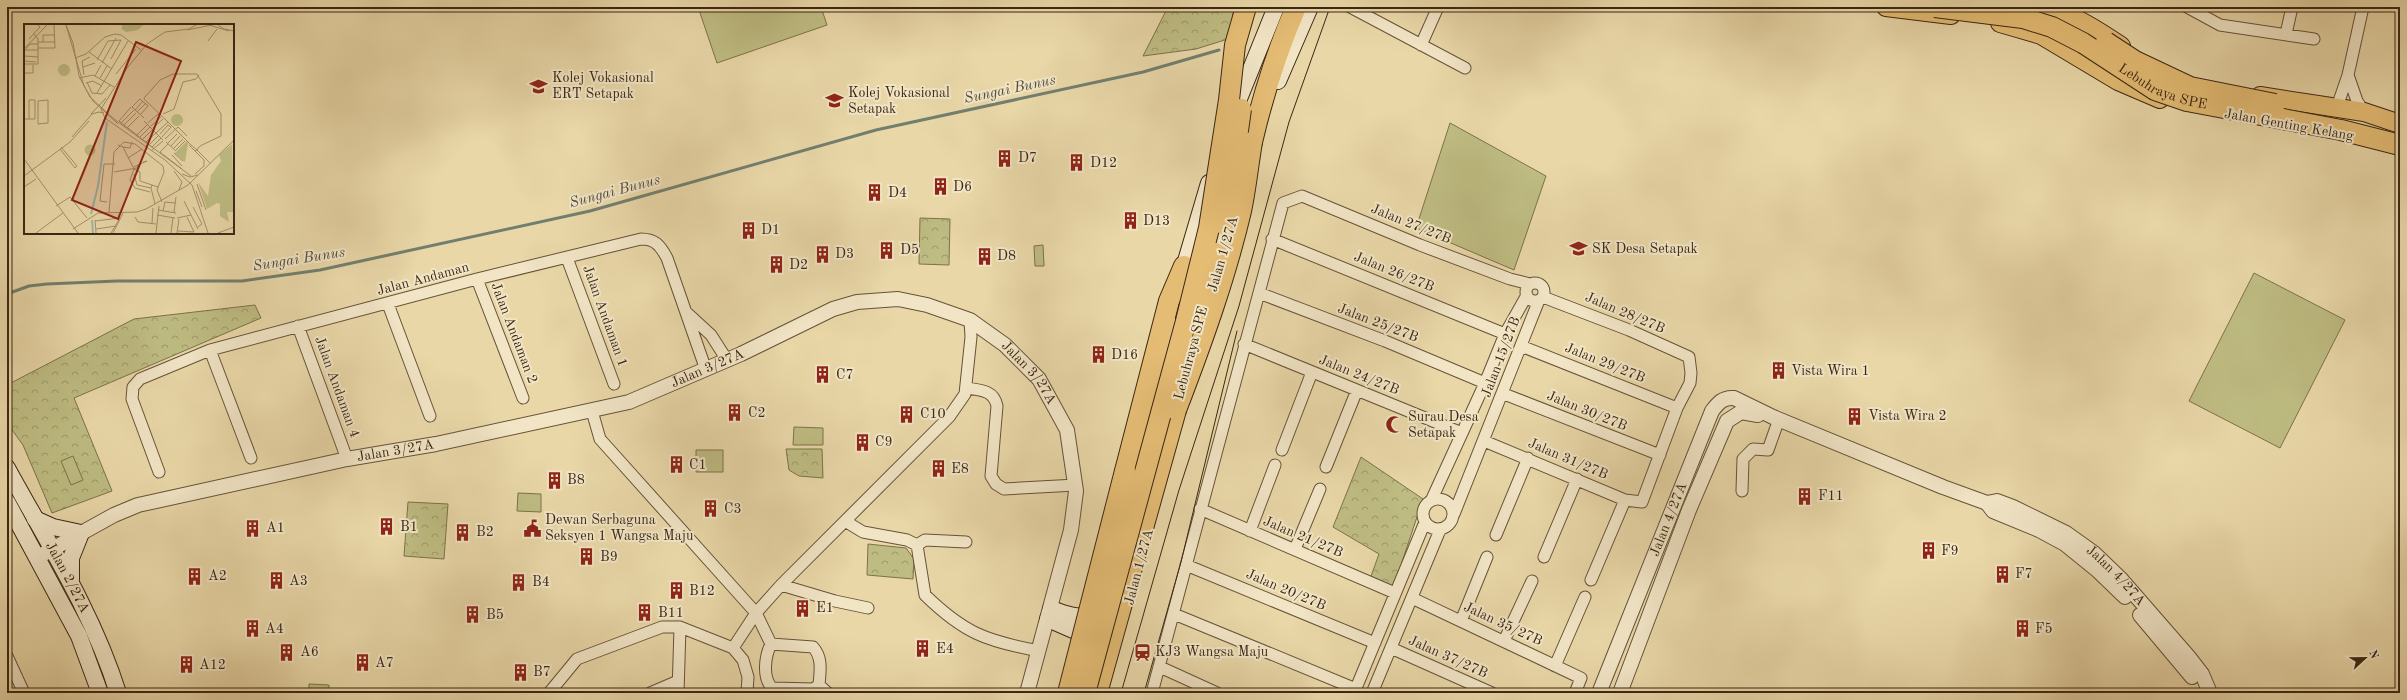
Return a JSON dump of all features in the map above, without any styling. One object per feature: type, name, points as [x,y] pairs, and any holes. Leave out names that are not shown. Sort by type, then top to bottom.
[{"type":"highway","name":"Lebuhraya SPE","points":[[1085,693],[1186,321],[1207,236],[1217,185],[1234,45],[1246,7]]},
{"type":"highway","name":"Lebuhraya SPE","points":[[1097,693],[1210,284],[1229,194],[1248,46],[1259,7]]},
{"type":"highway","points":[[1176,410],[1205,332],[1221,282],[1241,210],[1252,142],[1262,100],[1276,56],[1296,7]]},
{"type":"highway","name":"Lebuhraya SPE","points":[[1935,7],[2022,18],[2052,28],[2083,42],[2156,90],[2188,101],[2341,130],[2400,144]]},
{"type":"highway","name":"Lebuhraya SPE","points":[[2034,7],[2058,15],[2085,29],[2135,61],[2190,87],[2382,125],[2400,131]]},
{"type":"highway","points":[[2341,130],[2400,156]]},
{"type":"highway","points":[[1068,693],[1169,300],[1184,266]]},
{"type":"main road","name":"Jalan 1/27A","points":[[1078,693],[1139,472],[1176,310],[1184,266],[1220,151],[1245,81],[1276,7]]},
{"type":"main road","name":"Jalan 1/27A","points":[[1104,693],[1139,572],[1208,307],[1249,163],[1282,69],[1310,7]]},
{"type":"main road","name":"Jalan Genting Kelang","points":[[1886,7],[1966,16],[2020,28],[2041,35],[2066,48],[2118,82],[2165,102],[2211,112],[2331,130],[2382,143],[2400,150]]},
{"type":"main road","name":"Jalan Genting Kelang","points":[[2048,7],[2082,21],[2141,60],[2182,80],[2215,88],[2364,112],[2400,124]]},
{"type":"main road","points":[[2066,48],[2060,36],[2062,25],[2073,20],[2082,21]]},
{"type":"main road","name":"Jalan 2/27A","points":[[7,468],[71,583],[98,639],[118,693]]},
{"type":"main road","name":"Jalan 2/27A","points":[[7,502],[38,557],[79,636],[100,693]]},
{"type":"main road","points":[[35,519],[53,526],[81,533],[71,558],[71,583]]},
{"type":"main road","points":[[1049,614],[1082,616],[1095,611],[1103,600]]},
{"type":"main road","points":[[1049,614],[1080,633],[1085,638],[1089,653]]},
{"type":"street","points":[[1350,7],[1465,68]]},
{"type":"street","points":[[1421,45],[1438,7]]},
{"type":"street","points":[[2187,7],[2220,25],[2286,34],[2314,40]]},
{"type":"street","points":[[2208,19],[2210,7]]},
{"type":"street","points":[[2286,34],[2292,7]]},
{"type":"street","points":[[2337,107],[2348,75],[2363,7]]},
{"type":"street","points":[[2348,75],[2357,101],[2364,112]]},
{"type":"street","name":"Jalan 27/27B","points":[[1272,239],[1282,203],[1302,196],[1510,279],[1528,290]]},
{"type":"street","name":"Jalan Andaman","points":[[159,472],[132,399],[133,387],[140,379],[210,350],[298,326],[388,304],[477,279],[641,239],[651,239],[661,246],[667,258],[706,370]]},
{"type":"street","points":[[1152,693],[1244,344],[1259,293],[1272,239]]},
{"type":"street","name":"Jalan 26/27B","points":[[1272,239],[1505,334]]},
{"type":"street","name":"Jalan Andaman 1","points":[[567,258],[614,384]]},
{"type":"street","name":"Jalan Andaman 2","points":[[477,279],[523,398]]},
{"type":"street","points":[[1540,283],[1544,297],[1532,300],[1528,290],[1540,283]]},
{"type":"street","name":"Jalan 15/27B","points":[[1431,501],[1485,383],[1505,334],[1528,290]]},
{"type":"street","name":"Jalan 25/27B","points":[[1259,293],[1385,341],[1485,383]]},
{"type":"street","name":"Jalan 15/27B","points":[[1454,514],[1504,394],[1521,346],[1544,297]]},
{"type":"street","name":"Jalan 28/27B","points":[[1544,297],[1689,357],[1691,373],[1690,383],[1677,408]]},
{"type":"street","name":"Jalan 3/27A","points":[[38,557],[119,512],[158,499],[302,470],[347,459],[436,444],[629,402],[706,370],[834,309],[857,302],[898,299],[927,305],[970,320],[1005,344],[1039,379],[1067,430],[1076,486],[1071,530],[1028,693]]},
{"type":"street","points":[[388,304],[430,416]]},
{"type":"street","name":"Jalan Andaman","points":[[684,310],[711,335],[727,360]]},
{"type":"street","points":[[733,648],[756,613],[781,585],[949,417],[965,394],[971,338],[970,320]]},
{"type":"street","name":"Jalan Andaman 4","points":[[298,326],[347,459]]},
{"type":"street","name":"Jalan 24/27B","points":[[1244,344],[1462,433]]},
{"type":"street","name":"Jalan 29/27B","points":[[1521,346],[1677,408]]},
{"type":"street","points":[[210,350],[251,458]]},
{"type":"street","points":[[1282,450],[1312,372]]},
{"type":"street","points":[[966,388],[988,392],[996,398],[997,406],[991,476],[996,484],[1004,489],[1076,486]]},
{"type":"street","points":[[1326,467],[1357,390]]},
{"type":"street","name":"Jalan 30/27B","points":[[1504,394],[1660,455]]},
{"type":"street","name":"Jalan 4/27A","points":[[1599,693],[1712,411],[1719,402],[1727,398],[1734,398],[1776,418],[1987,503],[1993,511],[2048,534],[2085,559],[2126,597],[2209,693]]},
{"type":"street","points":[[1660,455],[1677,408]]},
{"type":"street","points":[[592,411],[600,439],[756,613],[772,644]]},
{"type":"street","name":"Jalan 4/27A","points":[[1620,693],[1647,620],[1727,421],[1741,412],[1776,418]]},
{"type":"street","points":[[1742,491],[1743,459],[1753,449],[1768,450],[1776,418]]},
{"type":"street","name":"Jalan 31/27B","points":[[1484,441],[1528,458],[1625,500],[1642,502],[1660,455]]},
{"type":"street","points":[[1496,535],[1528,458]]},
{"type":"street","points":[[1250,531],[1274,465]]},
{"type":"street","points":[[1544,557],[1577,479]]},
{"type":"street","points":[[1295,549],[1320,489]]},
{"type":"street","points":[[1174,614],[1355,691],[1425,522],[1424,508],[1431,501],[1436,499],[1446,501],[1453,509],[1454,514],[1448,526],[1440,530],[1431,528],[1425,522]]},
{"type":"street","points":[[1591,580],[1625,500]]},
{"type":"street","name":"Jalan 21/27B","points":[[1200,509],[1395,593]]},
{"type":"street","points":[[846,521],[864,532],[907,540],[917,545]]},
{"type":"street","points":[[1375,692],[1391,648],[1440,530]]},
{"type":"street","points":[[917,545],[925,540],[966,542]]},
{"type":"street","points":[[917,545],[925,595],[939,608],[963,628],[1003,644],[1039,651]]},
{"type":"street","points":[[1461,621],[1487,558]]},
{"type":"street","name":"Jalan 20/27B","points":[[1186,565],[1375,643]]},
{"type":"street","points":[[1504,641],[1532,581]]},
{"type":"street","points":[[781,585],[835,601],[868,608]]},
{"type":"street","points":[[1555,666],[1585,597]]},
{"type":"street","name":"Jalan 35/27B","points":[[1412,598],[1581,678],[1575,693]]},
{"type":"street","points":[[1631,613],[1647,620]]},
{"type":"street","points":[[549,693],[577,659],[662,627],[680,627],[733,648],[743,660],[748,677],[747,693]]},
{"type":"street","points":[[678,693],[680,627]]},
{"type":"street","points":[[772,644],[813,647],[818,653],[820,664],[819,685]]},
{"type":"street","points":[[772,644],[767,652],[766,673],[768,683],[772,688],[813,689],[819,685]]},
{"type":"street","name":"Jalan 37/27B","points":[[1391,648],[1492,693]]},
{"type":"street","points":[[7,656],[24,693]]},
{"type":"street","points":[[1160,667],[1217,693]]},
{"type":"street","points":[[650,693],[678,681]]},
{"type":"street","points":[[819,685],[828,693]]},
{"type":"green space","points":[[698,7],[821,7],[827,25],[717,63]]},
{"type":"green space","points":[[1168,7],[1242,7],[1228,39],[1196,49],[1143,56]]},
{"type":"green space","points":[[1450,123],[1546,176],[1514,270],[1416,228]]},
{"type":"green space","points":[[920,218],[950,219],[949,265],[919,264]]},
{"type":"green space","points":[[1043,245],[1044,266],[1035,266],[1034,246]]},
{"type":"green space","points":[[2254,273],[2345,320],[2280,448],[2189,401]]},
{"type":"green space","points":[[255,305],[261,318],[74,398],[112,491],[52,513],[23,445],[7,423],[7,385],[134,319]]},
{"type":"green space","points":[[794,427],[823,428],[823,445],[793,445]]},
{"type":"green space","points":[[786,449],[822,449],[823,478],[799,476],[789,470]]},
{"type":"green space","points":[[696,450],[723,450],[723,472],[696,472]]},
{"type":"green space","points":[[73,456],[83,480],[71,485],[61,461]]},
{"type":"green space","points":[[1361,457],[1423,499],[1393,589],[1370,579],[1379,554],[1333,527]]},
{"type":"green space","points":[[518,493],[541,494],[541,512],[517,511]]},
{"type":"green space","points":[[408,502],[448,504],[444,559],[404,556]]},
{"type":"green space","points":[[868,544],[906,548],[914,559],[913,579],[867,575]]},
{"type":"green space","points":[[309,684],[329,685],[329,693],[309,693]]},
{"type":"waterway","name":"Sungai Bunus","points":[[7,294],[29,286],[47,284],[117,281],[242,281],[320,270],[590,211],[876,130],[1143,72],[1219,50]]},
{"type":"tram line","points":[[1121,693],[1179,490],[1239,306],[1289,122],[1330,7]]},
{"type":"tram line","points":[[1144,693],[1181,562],[1237,331]]},
{"type":"place","name":"Kolej Vokasional ERT Setapak","points":[[539,86]]},
{"type":"place","name":"Kolej Vokasional Setapak","points":[[835,101]]},
{"type":"place","name":"D7","points":[[1005,158]]},
{"type":"place","name":"D12","points":[[1077,163]]},
{"type":"place","name":"D6","points":[[940,187]]},
{"type":"place","name":"D4","points":[[875,193]]},
{"type":"place","name":"D13","points":[[1130,221]]},
{"type":"place","name":"D1","points":[[748,230]]},
{"type":"place","name":"SK Desa Setapak","points":[[1579,249]]},
{"type":"place","name":"D5","points":[[887,250]]},
{"type":"place","name":"D3","points":[[822,254]]},
{"type":"place","name":"D8","points":[[984,256]]},
{"type":"place","name":"D2","points":[[776,265]]},
{"type":"place","name":"D16","points":[[1098,355]]},
{"type":"place","name":"Vista Wira 1","points":[[1778,371]]},
{"type":"place","name":"C7","points":[[823,375]]},
{"type":"place","name":"C2","points":[[735,413]]},
{"type":"place","name":"C10","points":[[907,414]]},
{"type":"place","name":"Vista Wira 2","points":[[1855,416]]},
{"type":"place","name":"Surau Desa Setapak","points":[[1395,425]]},
{"type":"place","name":"C9","points":[[862,442]]},
{"type":"place","name":"C1","points":[[676,465]]},
{"type":"place","name":"E8","points":[[938,469]]},
{"type":"place","name":"B8","points":[[554,480]]},
{"type":"place","name":"F11","points":[[1805,496]]},
{"type":"place","name":"C3","points":[[711,509]]},
{"type":"place","name":"B1","points":[[387,527]]},
{"type":"place","name":"A1","points":[[253,528]]},
{"type":"place","name":"Dewan Serbaguna Seksyen 1 Wangsa Maju","points":[[532,528]]},
{"type":"place","name":"B2","points":[[463,532]]},
{"type":"place","name":"F9","points":[[1928,551]]},
{"type":"place","name":"B9","points":[[587,557]]},
{"type":"place","name":"F7","points":[[2002,574]]},
{"type":"place","name":"A2","points":[[195,576]]},
{"type":"place","name":"A3","points":[[276,581]]},
{"type":"place","name":"B4","points":[[519,582]]},
{"type":"place","name":"B12","points":[[676,591]]},
{"type":"place","name":"E1","points":[[803,608]]},
{"type":"place","name":"B11","points":[[645,613]]},
{"type":"place","name":"B5","points":[[473,615]]},
{"type":"place","name":"A4","points":[[252,629]]},
{"type":"place","name":"F5","points":[[2022,629]]},
{"type":"place","name":"E4","points":[[923,649]]},
{"type":"place","name":"A6","points":[[287,652]]},
{"type":"place","name":"KJ3 Wangsa Maju","points":[[1142,652]]},
{"type":"place","name":"A7","points":[[362,663]]},
{"type":"place","name":"A12","points":[[186,665]]},
{"type":"place","name":"B7","points":[[520,672]]}]
